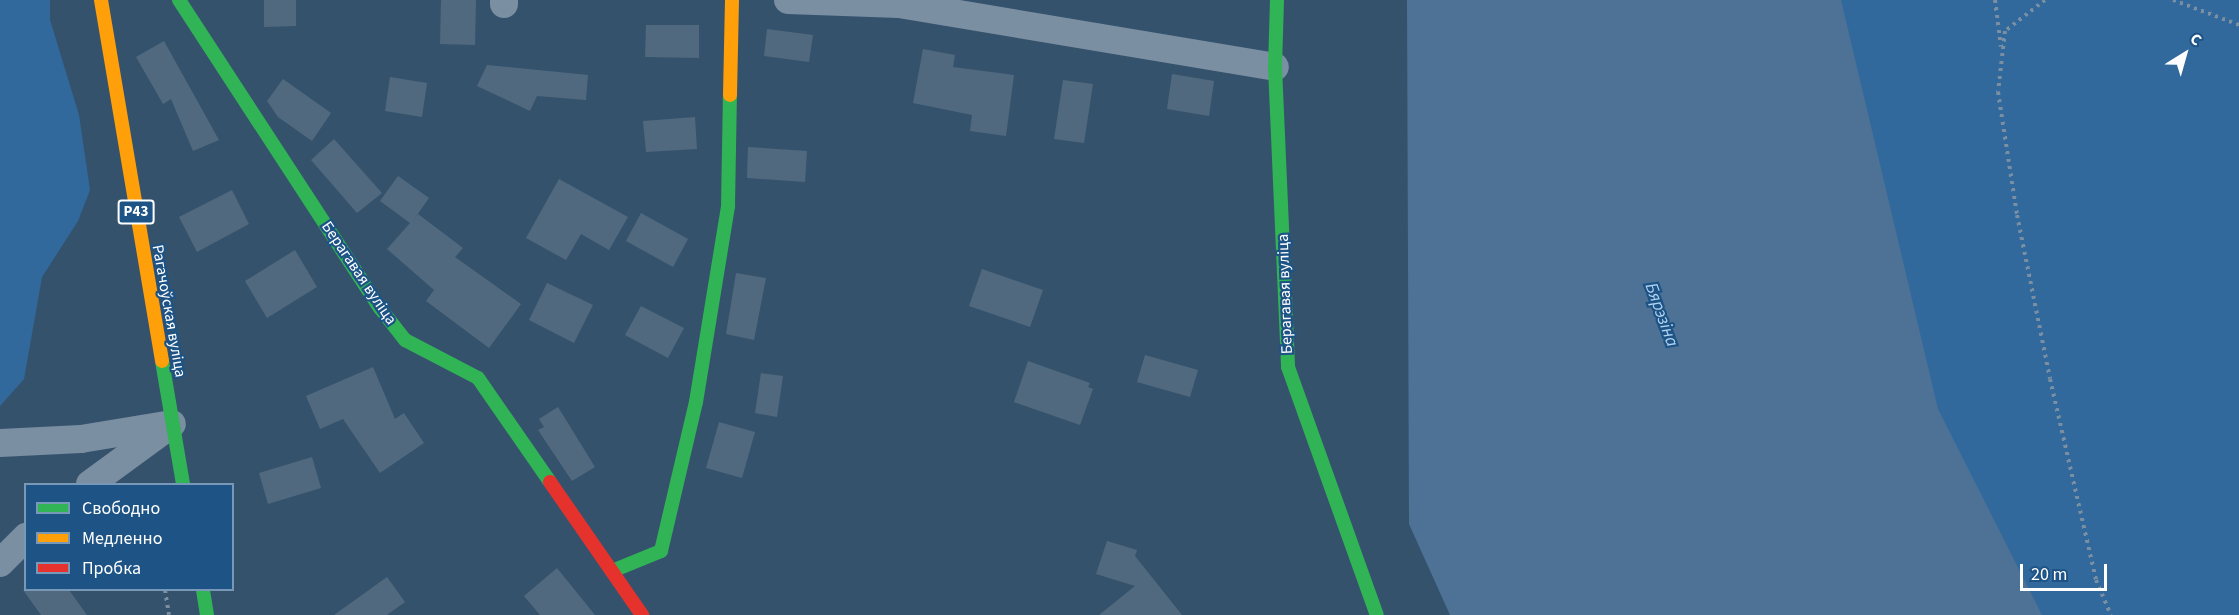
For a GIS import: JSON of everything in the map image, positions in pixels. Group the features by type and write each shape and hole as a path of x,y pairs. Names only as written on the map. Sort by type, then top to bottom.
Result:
{"street":[{"name":"Рагачоўская вуліца","path":"101,0 183,483"},
{"name":"Берагавая вуліца","path":"179,0 386,316 405,340 478,378 642,615"},
{"path":"612,571 662,551 696,402 728,206 732,0"},
{"path":"788,0 899,4 1275,67"},
{"name":"Берагавая вуліца","path":"1277,0 1275,67 1288,367 1377,615"},
{"path":"0,443 81,439 172,424"},
{"path":"91,483 172,424"},
{"path":"0,563 24,539"},
{"path":"203,591 207,615"}],"path":[{"path":"1995,0 2003,54"},
{"path":"2045,0 2005,31 1998,92 2017,215 2050,380 2096,580 2111,615"},
{"path":"2173,0 2239,25"},
{"path":"165,591 169,615"}],"shaded area":[{"path":"0,0 50,0 50,20 79,115 90,190 78,221 42,277 24,379 0,406"},
{"path":"1821,0 2239,0 2239,615 2009,615 1915,406"}],"water":[{"name":"Бярэзіна","path":"1407,0 1841,0 1938,409 2042,615 1450,615 1409,524"}],"building":[{"path":"264,0 296,0 296,26 264,27"},
{"path":"441,0 476,0 475,45 440,44"},
{"path":"646,25 699,25 699,58 645,57"},
{"path":"767,29 813,35 809,62 764,56"},
{"path":"164,41 219,140 193,151 171,99 163,104 136,57"},
{"path":"923,49 955,55 953,67 1014,75 1006,136 970,131 972,115 913,103"},
{"path":"487,65 588,75 586,100 537,96 530,111 477,86"},
{"path":"1172,74 1214,81 1209,116 1167,109"},
{"path":"390,77 427,83 422,117 385,111"},
{"path":"283,79 331,113 312,141 278,117 267,101"},
{"path":"1063,80 1093,84 1084,143 1054,139"},
{"path":"695,117 697,149 646,152 643,121"},
{"path":"334,139 382,193 357,213 311,160"},
{"path":"748,147 807,151 805,182 747,178"},
{"path":"398,176 429,198 412,222 418,214 463,248 455,257 521,304 489,348 426,301 434,290 387,249 410,223 380,201"},
{"path":"559,179 628,217 609,250 581,234 566,260 526,238"},
{"path":"232,190 249,224 197,252 179,217"},
{"path":"641,213 688,239 673,267 626,241"},
{"path":"295,250 317,287 267,318 245,281"},
{"path":"982,269 1043,290 1030,327 969,306"},
{"path":"736,273 766,278 754,340 726,334"},
{"path":"547,283 593,305 574,343 529,320"},
{"path":"641,306 684,328 668,358 625,335"},
{"path":"1145,355 1198,370 1190,397 1137,382"},
{"path":"1028,361 1090,383 1088,387 1093,389 1080,425 1014,402"},
{"path":"373,367 395,419 404,413 424,443 380,473 343,419 320,429 306,396"},
{"path":"761,373 783,376 777,417 755,413"},
{"path":"558,407 595,467 572,481 538,430 544,427 539,419"},
{"path":"719,422 755,432 742,478 706,468"},
{"path":"312,457 321,488 268,504 259,473"},
{"path":"1107,541 1137,550 1135,556 1182,615 1099,615 1135,586 1096,574"},
{"path":"557,568 595,615 540,615 524,596"},
{"path":"387,577 405,602 387,615 334,615"},
{"path":"23,590 70,591 87,615 41,615"}],"traffic: fast":[{"path":"179,0 380,308 405,340 478,378 550,482"},
{"path":"1277,0 1275,67 1288,367 1377,615"},
{"path":"612,571 661,551 696,402 728,206 730,95"},
{"path":"162,361 183,483"},
{"path":"203,591 207,615"}],"traffic: slow":[{"path":"101,0 162,361"},
{"path":"730,95 732,0"}],"traffic: jam":[{"path":"550,482 642,615"}]}
